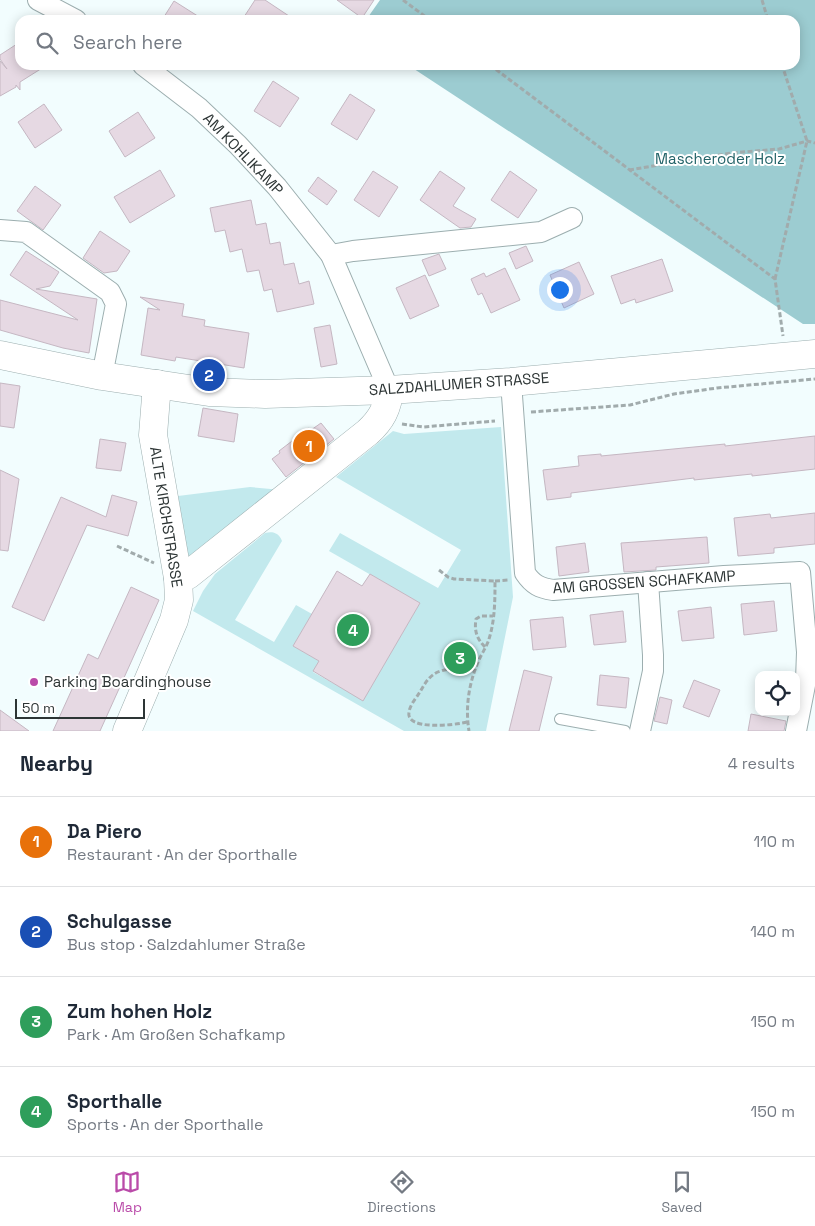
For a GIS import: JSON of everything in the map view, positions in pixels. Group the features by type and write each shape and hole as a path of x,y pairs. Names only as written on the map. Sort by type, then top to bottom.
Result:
{"main road":[{"name":"SALZDAHLUMER STRASSE","path":"0,355 102,376 209,392 308,393 511,382 815,354"},
{"name":"ALTE KIRCHSTRASSE","path":"127,731 174,620 179,600 178,572 160,484 153,435 157,384"},
{"path":"178,572 188,575 368,432 382,417 389,401 390,390"}],"street":[{"path":"38,0 66,15"},
{"name":"AM KOHLIKAMP","path":"150,70 199,108 238,145 277,187 331,255 390,390"},
{"path":"331,255 353,251 541,232 572,218"},
{"path":"0,230 26,232 110,292 116,304 102,376"},
{"name":"AM GROSSEN SCHAFKAMP","path":"511,382 525,573 530,581 539,588 553,590 800,572 807,652 806,680 796,731"},
{"path":"640,731 653,671 648,582"}],"lane":[{"path":"560,719 625,731"}],"path":[{"path":"404,0 424,15"},
{"path":"762,0 766,15"},
{"path":"497,70 775,279"},
{"path":"784,70 807,141 775,279 785,356"},
{"path":"629,170 731,153 779,149 807,141 815,143"},
{"path":"382,417 407,426 423,427 499,420 514,413 630,405 674,394 815,379"},
{"path":"117,546 178,572"},
{"path":"439,570 454,579 495,581 494,616 489,639 475,670 470,689 469,731"},
{"path":"485,647 476,634 476,620 481,616 494,616"},
{"path":"468,722 436,730 424,728 415,725 411,721 409,712 426,682 435,673 451,669 475,670"}],"shaded area":[{"path":"501,427 513,597 486,731 404,731 193,611 203,591 215,574 265,533 275,533 282,541 235,620 274,642 296,605 312,614 293,646 319,661 313,672 363,700 420,603 329,551 340,533 438,588 461,550 336,477 393,431 404,434"},
{"path":"250,487 282,490 189,560 178,496"}],"green space":[{"name":"Mascheroder Holz","path":"380,0 815,0 815,324 803,324 416,70 800,70 800,15 370,15"}],"building":[{"path":"255,0 265,0 288,15 245,15"},
{"path":"337,0 374,0 364,15 358,15"},
{"path":"174,1 196,15 165,15"},
{"path":"15,45 15,70 39,70 20,82 20,90 16,85 16,87 0,96 0,61 7,69 0,59 0,55"},
{"path":"273,81 299,98 280,127 254,111"},
{"path":"350,94 375,110 357,140 331,124"},
{"path":"44,104 62,130 35,148 18,122"},
{"path":"138,112 155,138 125,157 109,131"},
{"path":"160,170 175,196 130,223 114,197"},
{"path":"373,171 398,187 379,217 354,200"},
{"path":"440,171 465,188 453,206 476,219 471,227 460,228 420,200"},
{"path":"510,171 537,190 518,218 491,200"},
{"path":"318,177 337,191 327,205 308,191"},
{"path":"35,186 61,205 43,230 17,211"},
{"path":"251,200 256,225 266,223 270,244 280,242 284,265 294,263 299,284 309,281 314,304 277,312 272,289 264,291 259,270 247,272 242,249 230,252 225,230 215,232 210,208"},
{"path":"100,231 130,251 117,271 104,273 83,258"},
{"path":"526,246 533,261 516,269 509,253"},
{"path":"26,251 59,272 50,286 36,289 97,299 89,353 63,348 0,330 0,300 78,320 10,275"},
{"path":"439,254 446,269 429,276 422,260"},
{"path":"662,259 673,291 636,303 635,299 621,304 611,276"},
{"path":"579,262 594,294 564,308 550,275"},
{"path":"505,268 520,300 491,313 482,293 478,295 471,279 484,273 486,277"},
{"path":"425,275 439,306 410,319 396,288"},
{"path":"140,297 184,304 182,316 205,320 204,326 249,333 244,368 176,357 175,361 141,355 148,308 160,310"},
{"path":"330,325 337,364 321,367 314,328"},
{"path":"0,383 20,386 14,428 0,426"},
{"path":"203,408 238,414 234,442 198,436"},
{"path":"321,423 334,439 286,477 272,459 280,453 279,451 309,428 311,430"},
{"path":"815,436 815,469 752,476 752,474 694,480 694,478 571,493 571,497 547,500 543,470 579,466 578,456 601,454 601,456 725,444 725,446"},
{"path":"100,439 126,443 121,471 96,468"},
{"path":"0,470 19,479 8,551 0,550"},
{"path":"112,495 137,502 128,536 87,525 44,621 12,607 61,497 106,517"},
{"path":"815,513 815,544 774,548 774,553 738,556 734,518 770,514 771,518"},
{"path":"707,537 709,563 656,567 656,570 624,572 621,543"},
{"path":"585,543 589,572 559,576 556,547"},
{"path":"337,571 362,586 370,574 420,603 363,701 313,671 319,661 293,646"},
{"path":"131,587 159,600 100,731 53,731 88,654 98,659"},
{"path":"774,601 777,631 744,635 741,604"},
{"path":"711,607 714,638 682,641 678,611"},
{"path":"623,611 626,642 594,645 590,615"},
{"path":"563,617 566,647 533,650 530,620"},
{"path":"524,670 552,677 539,731 509,731"},
{"path":"600,675 629,678 626,708 597,705"},
{"path":"694,680 720,690 709,717 683,707"},
{"path":"660,697 672,700 667,724 654,721"},
{"path":"0,710 29,731 0,731"},
{"path":"751,714 786,721 784,731 748,731"}],"place":[{"name":"Schulgasse","path":"209,375"},
{"name":"Da Piero","path":"309,446"},
{"name":"Sporthalle","path":"353,630"},
{"name":"Zum hohen Holz","path":"460,658"},
{"name":"Parking Boardinghouse","path":"34,682"}]}
